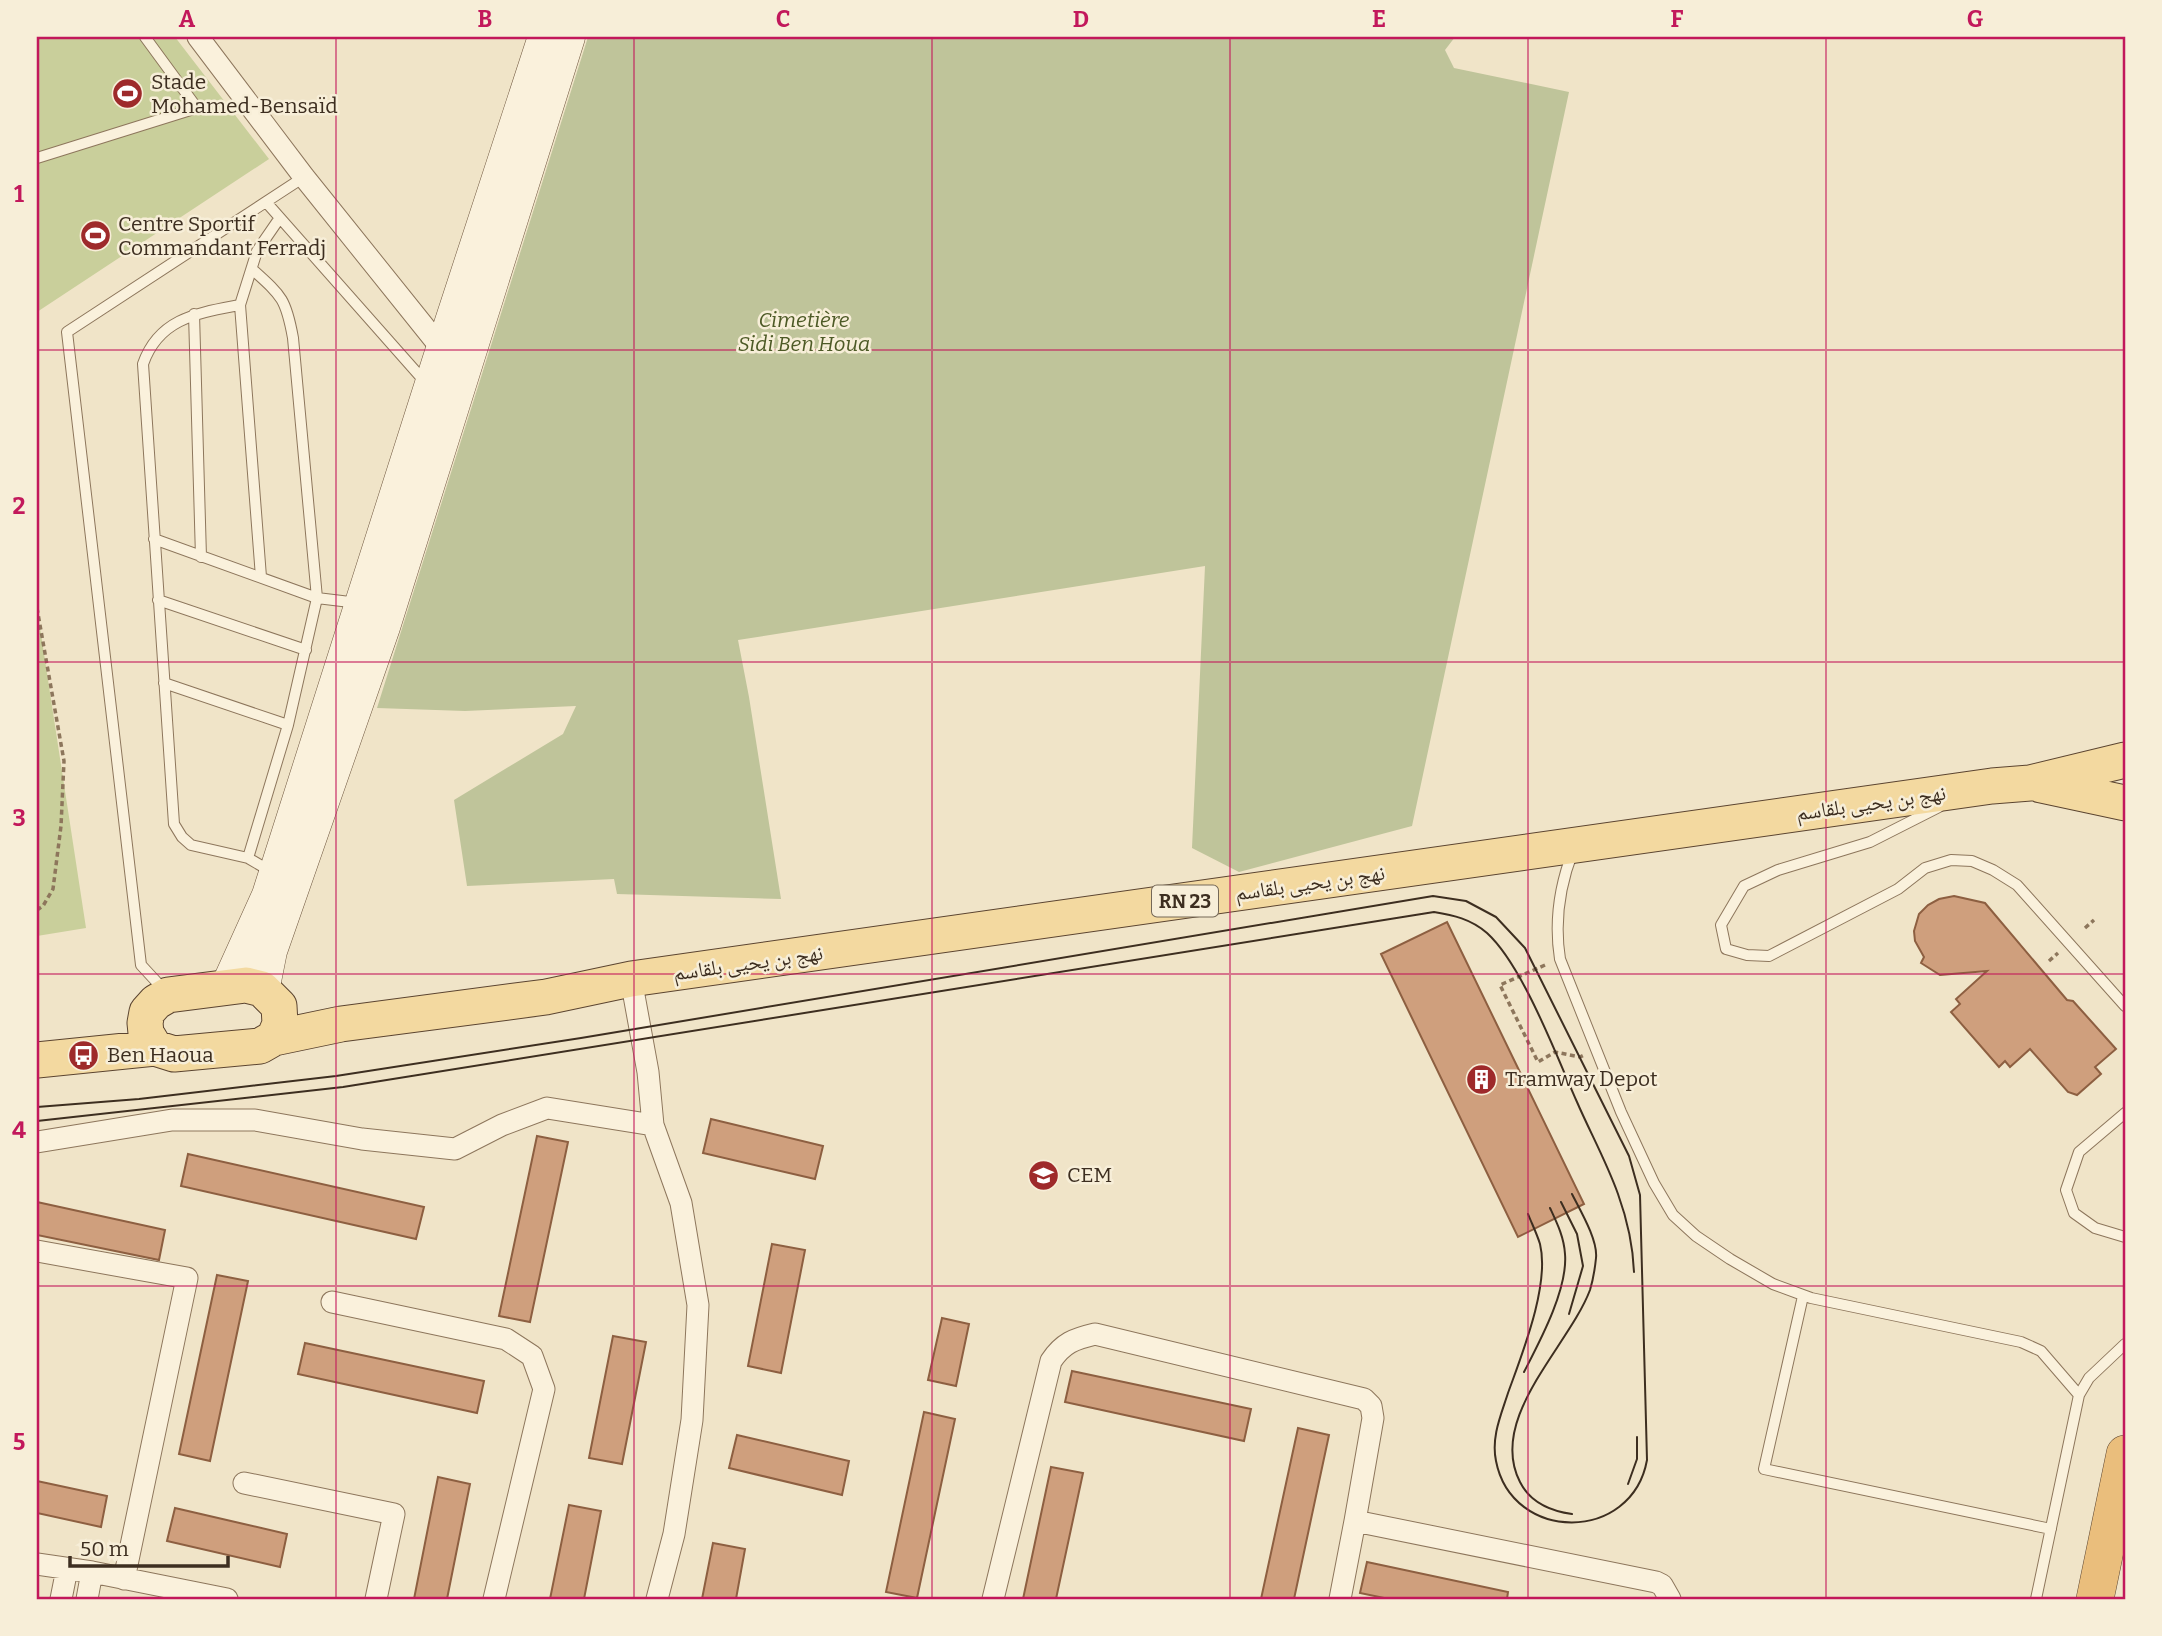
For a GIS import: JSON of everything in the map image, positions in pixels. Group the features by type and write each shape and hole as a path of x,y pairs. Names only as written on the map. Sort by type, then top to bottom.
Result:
{"highway":[{"path":"2095,1599 2125,1454"},
{"path":"2117,1599 2125,1566"}],"main road":[{"path":"37,1060 156,1048 174,1054 261,1046 272,1012 271,951 384,626 442,395 544,37"},
{"path":"454,356 569,37"},
{"path":"226,988 256,925 275,874 365,595 442,395"},
{"name":"نهج بن يحيى بلقاسم","path":"272,1012 341,1024 546,997 631,979 1969,789 2030,783 2125,760"},
{"name":"نهج بن يحيى بلقاسم","path":"2030,783 2125,803"},
{"path":"104,1053 158,1004 246,985 272,1012"},
{"path":"156,1048 146,1033 145,1023 158,1004"}],"street":[{"path":"198,37 304,177 454,356"},
{"path":"631,979 648,1072 653,1125 681,1203 698,1305 692,1420 674,1534 657,1599"},
{"path":"37,1142 172,1120 255,1120 362,1139 455,1149 502,1125 547,1108 653,1125"},
{"path":"37,1251 187,1279 124,1579"},
{"path":"332,1302 506,1339 532,1356 544,1389 494,1599"},
{"path":"993,1599 1051,1361 1060,1348 1095,1334 1364,1399 1371,1406 1373,1418 1340,1599"},
{"path":"244,1483 394,1514 376,1599"},
{"path":"1355,1521 1656,1582 1662,1585 1670,1599"},
{"path":"37,1564 92,1572 222,1599"},
{"path":"61,1599 67,1569"},
{"path":"87,1599 92,1572"}],"lane":[{"path":"37,158 197,108 145,37"},
{"path":"158,1004 141,965 67,332 304,177"},
{"path":"266,202 442,395"},
{"path":"261,577 240,305 257,251 279,219"},
{"path":"248,858 288,725 317,598 294,352 287,308 275,290 252,269"},
{"path":"240,305 194,314 160,333 149,346 143,363 174,824 191,845 248,858 275,874"},
{"path":"194,314 201,556"},
{"path":"154,539 317,598 350,602 365,595"},
{"path":"158,600 306,650"},
{"path":"164,683 288,725"},
{"path":"1969,789 1870,842 1778,870 1744,886 1721,925 1726,949 1747,956 1769,956 1898,890 1925,868 1951,860 1972,862 1993,870 2017,885 2125,1006"},
{"path":"1575,845 1559,894 1557,941 1560,959 1620,1112 1654,1183 1673,1215 1696,1236 1730,1259 1773,1284 1803,1296 2021,1342 2041,1351 2079,1395"},
{"path":"2125,1113 2079,1152 2066,1190 2074,1213 2095,1228 2125,1237"},
{"path":"1803,1296 1764,1469 2051,1529"},
{"path":"2036,1599 2079,1395 2089,1378 2125,1344"}],"path":[{"path":"37,608 64,761 55,879 53,889 43,906 37,910"},
{"path":"2085,928 2094,920"},
{"path":"2049,961 2061,950"},
{"path":"1560,959 1500,985 1538,1062 1555,1052 1580,1057"}],"green space":[{"name":"Stade Mohamed-Bensaïd","path":"37,37 175,37 269,159 37,312"},
{"name":"Cimetière Sidi Ben Houa","path":"588,37 1455,37 1445,50 1454,68 1569,92 1412,826 1239,872 1192,848 1205,566 738,640 781,899 617,894 614,879 467,886 454,800 563,734 576,706 465,711 377,708"},
{"path":"37,608 86,928 37,936"}],"building":[{"path":"1954,896 1985,903 2067,1000 2073,1001 2116,1049 2095,1067 2101,1074 2077,1095 2068,1092 2030,1049 2010,1067 2005,1061 1999,1067 1951,1012 1960,1004 1956,999 1987,971 1940,975 1921,963 1924,957 1915,941 1914,931 1919,914 1928,905"},
{"name":"Tramway Depot","path":"1447,922 1584,1204 1518,1237 1381,954"},
{"path":"711,1119 823,1146 815,1179 703,1153"},
{"path":"537,1136 568,1142 530,1322 499,1316"},
{"path":"188,1154 424,1207 416,1239 181,1186"},
{"path":"37,1202 165,1230 159,1260 37,1235"},
{"path":"772,1244 805,1250 781,1373 748,1366"},
{"path":"217,1275 248,1281 210,1461 179,1454"},
{"path":"942,1318 969,1324 956,1386 928,1380"},
{"path":"613,1336 646,1342 622,1464 589,1458"},
{"path":"305,1343 484,1381 477,1413 298,1374"},
{"path":"1072,1371 1251,1409 1244,1441 1065,1402"},
{"path":"924,1412 955,1419 917,1598 886,1592"},
{"path":"1298,1428 1329,1435 1294,1599 1261,1599"},
{"path":"737,1435 849,1461 842,1495 729,1468"},
{"path":"1051,1467 1083,1473 1056,1599 1023,1599"},
{"path":"438,1477 470,1484 447,1599 414,1599"},
{"path":"37,1481 107,1496 101,1527 37,1513"},
{"path":"569,1505 601,1511 584,1599 550,1599"},
{"path":"175,1508 287,1534 280,1567 167,1541"},
{"path":"713,1543 745,1549 736,1599 702,1599"},
{"path":"1367,1562 1508,1592 1507,1599 1389,1599 1360,1593"}],"tram line":[{"path":"37,1107 139,1099 336,1076 581,1038 1433,896 1466,901 1496,917 1525,948 1629,1156 1640,1195 1647,1460 1637,1487 1619,1507 1597,1518 1572,1522 1547,1519 1524,1507 1506,1488 1496,1461 1498,1426 1527,1340 1541,1279 1540,1244 1528,1214"},
{"path":"37,1121 343,1087 1434,912 1462,918 1487,933 1526,989 1614,1182 1629,1233 1634,1272"},
{"path":"1572,1194 1588,1225 1596,1251 1592,1282 1580,1312 1522,1408 1514,1433 1513,1458 1520,1482 1529,1495 1549,1508 1572,1514"},
{"path":"1561,1202 1577,1234 1583,1266 1569,1314"},
{"path":"1524,1372 1552,1315 1565,1268 1563,1242 1550,1208"},
{"path":"1628,1484 1637,1459 1637,1437"}],"place":[{"name":"Stade Mohamed-Bensaïd","path":"128,94"},
{"name":"Centre Sportif Commandant Ferradj","path":"95,236"},
{"name":"Ben Haoua","path":"84,1055"},
{"name":"Tramway Depot","path":"1482,1079"},
{"name":"CEM","path":"1044,1175"}]}
